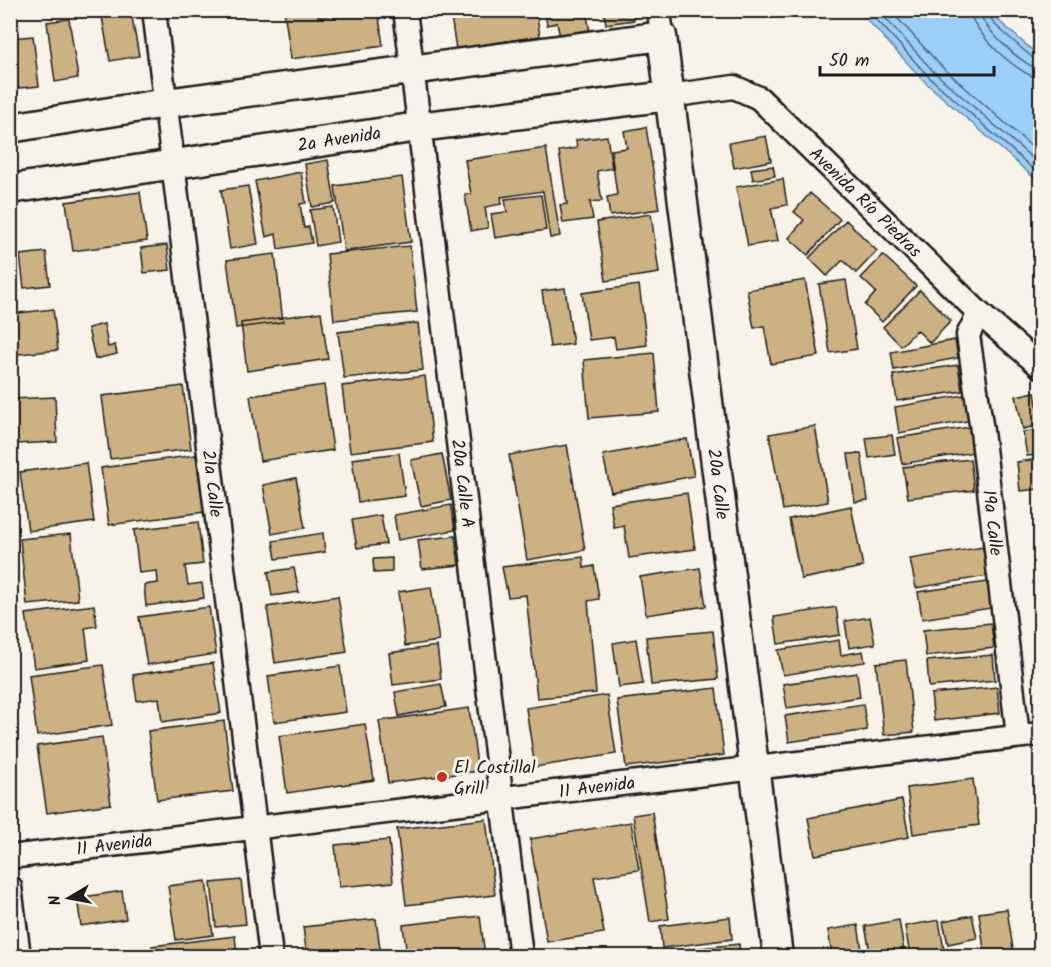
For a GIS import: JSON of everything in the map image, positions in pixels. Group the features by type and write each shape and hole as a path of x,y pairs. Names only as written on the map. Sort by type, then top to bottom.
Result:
{"street":[{"name":"21a Calle","path":"154,10 271,957"},
{"name":"20a Calle A","path":"405,10 521,957"},
{"path":"10,128 166,102 412,71 660,23"},
{"name":"20a Calle","path":"660,23 778,957"},
{"name":"Avenida Río Piedras","path":"669,96 734,87 759,98 979,313 1041,366"},
{"name":"2a Avenida","path":"10,189 418,126 669,96"},
{"name":"19a Calle","path":"979,313 968,335 982,431 1018,736"},
{"name":"11 Avenida","path":"10,857 1041,734"},
{"path":"10,887 19,957"}],"water":[{"path":"859,11 991,11 1040,57 1040,183 925,82"}],"building":[{"path":"236,10 278,10 237,17"},
{"path":"284,10 317,10 318,17 348,13 347,10 378,10 383,46 291,59"},
{"path":"450,10 536,10 540,36 456,49"},
{"path":"545,10 586,10 590,32 560,37 557,23 547,25"},
{"path":"594,10 632,10 634,20 606,24 604,13 595,14"},
{"path":"131,12 139,56 110,61 102,17"},
{"path":"69,19 78,78 55,82 47,22"},
{"path":"33,36 39,86 10,89 10,38"},
{"path":"646,127 659,209 610,216 607,197 617,195 611,150 627,148 624,131"},
{"path":"607,136 612,168 597,171 602,201 590,202 593,219 563,223 560,205 567,204 559,151 577,148 576,140"},
{"path":"766,136 771,161 734,168 729,143"},
{"path":"546,148 560,236 550,238 543,191 501,197 502,204 485,207 488,228 471,231 465,195 471,194 465,160"},
{"path":"328,160 335,203 312,207 305,164"},
{"path":"773,166 775,176 753,180 751,169"},
{"path":"301,172 306,203 300,204 304,228 309,227 312,243 278,249 276,234 266,237 255,181"},
{"path":"402,177 411,242 344,251 335,186"},
{"path":"783,179 787,205 771,208 778,241 748,246 736,187"},
{"path":"248,186 258,244 230,249 221,190"},
{"path":"140,192 147,241 73,251 66,202"},
{"path":"810,193 840,219 808,255 789,238 804,220 794,212"},
{"path":"541,195 546,230 495,238 491,214 507,212 505,199"},
{"path":"333,207 338,242 316,246 310,210"},
{"path":"651,214 659,273 606,281 597,222"},
{"path":"846,220 877,251 856,273 843,260 827,276 809,258"},
{"path":"167,245 170,270 144,273 141,248"},
{"path":"410,246 417,312 334,320 327,254"},
{"path":"10,249 15,276 10,277"},
{"path":"46,252 50,285 24,288 20,255"},
{"path":"275,254 283,322 236,328 227,260"},
{"path":"883,255 916,286 882,322 865,305 876,292 861,278"},
{"path":"805,280 819,356 771,364 764,326 754,328 747,290"},
{"path":"846,280 857,349 830,353 819,284"},
{"path":"639,285 647,345 616,349 614,337 589,340 582,293"},
{"path":"565,288 573,344 550,347 542,291"},
{"path":"920,290 951,321 930,343 917,330 901,346 883,327"},
{"path":"53,309 58,350 10,355 10,314"},
{"path":"321,312 328,359 247,371 241,323"},
{"path":"418,323 423,370 344,378 338,332"},
{"path":"104,324 108,347 115,345 117,354 95,359 88,328"},
{"path":"955,340 958,358 894,370 891,352"},
{"path":"654,353 659,412 589,418 584,360"},
{"path":"958,365 962,391 897,401 893,375"},
{"path":"425,376 433,442 350,452 342,386"},
{"path":"324,385 333,450 260,461 250,396"},
{"path":"183,386 191,449 110,459 102,396"},
{"path":"1035,392 1040,425 1023,429 1016,396"},
{"path":"969,394 973,420 899,433 895,407"},
{"path":"55,397 57,442 14,444 12,399"},
{"path":"815,426 828,502 783,510 769,434"},
{"path":"970,427 974,452 902,464 897,438"},
{"path":"1040,430 1040,455 1027,456 1023,432"},
{"path":"892,435 895,454 869,458 866,438"},
{"path":"687,439 694,476 611,492 603,455"},
{"path":"567,445 585,550 527,560 509,455"},
{"path":"399,453 405,496 358,502 352,459"},
{"path":"861,453 868,500 855,502 848,454"},
{"path":"442,454 451,500 421,506 411,460"},
{"path":"196,455 204,512 109,525 101,468"},
{"path":"970,459 974,490 908,498 903,467"},
{"path":"1040,459 1040,489 1020,491 1017,462"},
{"path":"86,463 94,522 28,531 20,472"},
{"path":"296,478 305,528 272,534 263,485"},
{"path":"687,493 695,549 629,558 624,526 614,528 610,504"},
{"path":"451,505 455,530 398,540 394,515"},
{"path":"851,506 863,567 801,579 789,519"},
{"path":"381,515 386,544 357,548 352,520"},
{"path":"198,522 203,564 185,566 188,585 202,583 204,598 146,606 144,585 158,583 157,571 139,573 134,530"},
{"path":"323,533 325,552 276,559 273,541"},
{"path":"71,534 78,600 27,605 20,539"},
{"path":"455,536 459,565 422,569 418,540"},
{"path":"983,547 988,576 916,588 910,559"},
{"path":"583,557 584,568 594,566 599,599 588,601 596,693 537,698 526,595 508,597 502,567"},
{"path":"392,558 392,572 374,573 373,559"},
{"path":"294,568 299,592 272,596 268,572"},
{"path":"700,568 706,606 646,615 640,577"},
{"path":"987,582 991,608 922,619 918,592"},
{"path":"431,587 439,641 405,646 398,592"},
{"path":"338,596 347,652 275,663 267,607"},
{"path":"94,605 97,626 85,628 89,660 34,668 26,614"},
{"path":"209,607 216,654 147,665 139,617"},
{"path":"836,607 840,635 778,644 774,617"},
{"path":"870,617 875,644 849,648 845,621"},
{"path":"991,623 994,648 926,656 923,630"},
{"path":"713,631 718,679 651,685 646,637"},
{"path":"636,639 643,684 619,687 613,643"},
{"path":"839,640 841,655 863,651 865,662 783,675 778,650"},
{"path":"437,646 441,679 393,685 389,653"},
{"path":"993,655 995,680 929,687 927,661"},
{"path":"906,660 914,732 884,735 876,663"},
{"path":"213,663 221,713 162,722 159,698 137,701 133,675"},
{"path":"103,665 112,725 37,736 29,675"},
{"path":"340,666 346,712 274,722 268,676"},
{"path":"857,673 860,697 787,708 783,684"},
{"path":"441,684 446,707 399,716 395,692"},
{"path":"997,687 1000,713 934,721 931,694"},
{"path":"716,688 724,755 626,767 617,700"},
{"path":"607,695 616,754 535,767 526,708"},
{"path":"863,704 867,730 789,742 785,716"},
{"path":"469,708 478,771 388,783 379,721"},
{"path":"224,721 233,791 157,800 148,731"},
{"path":"365,724 374,780 287,793 279,736"},
{"path":"102,737 111,804 47,813 37,746"},
{"path":"973,779 979,825 913,834 907,788"},
{"path":"902,800 909,837 815,855 808,818"},
{"path":"652,812 669,919 650,922 633,815"},
{"path":"486,819 495,895 406,905 397,829"},
{"path":"631,822 639,870 594,877 604,933 547,942 530,839"},
{"path":"389,840 393,882 339,887 335,845"},
{"path":"241,880 246,924 216,927 211,883"},
{"path":"206,881 213,935 176,940 168,886"},
{"path":"122,891 126,919 81,926 77,898"},
{"path":"1007,909 1014,956 985,956 979,913"},
{"path":"972,915 977,938 948,944 943,921"},
{"path":"480,916 485,956 407,956 403,925"},
{"path":"730,917 732,939 662,948 660,926"},
{"path":"376,919 381,956 307,956 303,927"},
{"path":"899,920 904,951 893,953 893,956 871,956 865,926"},
{"path":"939,920 945,956 910,956 905,926"},
{"path":"858,925 863,956 832,956 828,930"},
{"path":"235,936 237,956 153,956 152,946"},
{"path":"739,944 740,956 683,956 682,950"}],"place":[{"name":"El Costillal Grill","path":"442,777"}]}
